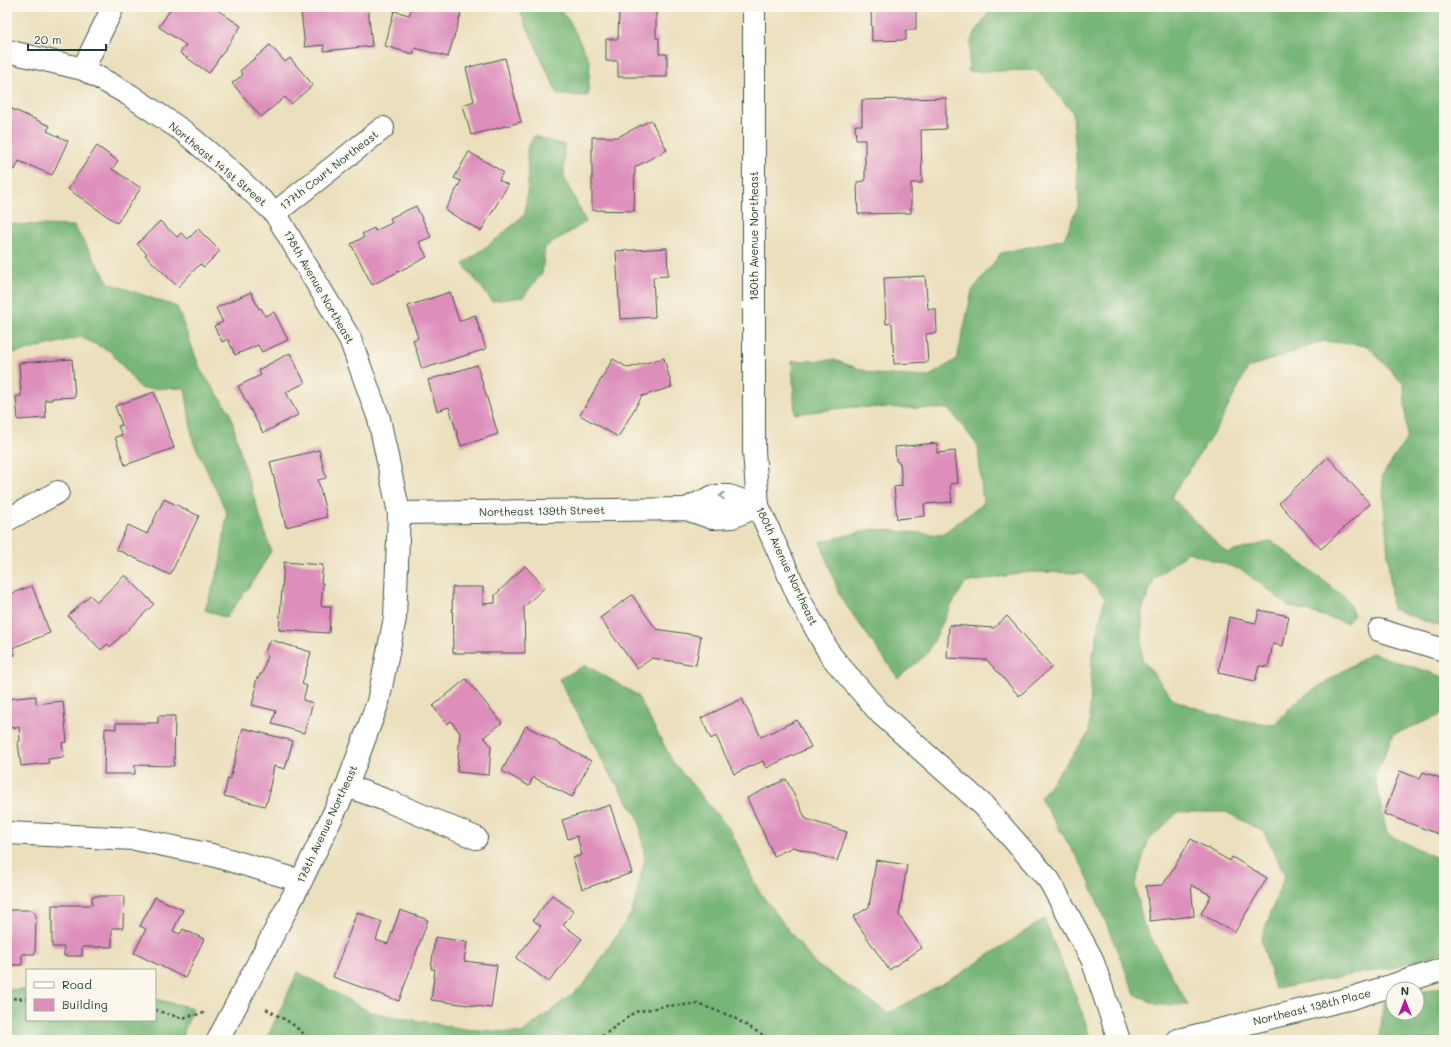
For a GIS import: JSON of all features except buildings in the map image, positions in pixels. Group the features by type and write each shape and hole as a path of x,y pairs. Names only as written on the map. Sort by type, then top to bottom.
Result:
{"street":[{"path":"83,69 113,7"},
{"name":"180th Avenue Northeast","path":"754,7 754,451 758,506 801,602 831,656 880,713 983,805 1049,880 1092,959 1119,1040"},
{"name":"Northeast 141st Street","path":"7,51 83,69 128,94 183,131 228,169 275,213"},
{"name":"177th Court Northeast","path":"275,213 383,128"},
{"name":"178th Avenue Northeast","path":"218,1040 301,881 348,786 378,702 395,618 398,514 379,419 350,339 275,213"},
{"path":"7,520 58,492"},
{"name":"Northeast 139th Street","path":"398,514 686,509 714,496 729,496 758,506"},
{"path":"1379,630 1444,650"},
{"path":"348,786 476,838"},
{"path":"7,833 135,839 212,855 301,881"},
{"name":"Northeast 138th Place","path":"1178,1040 1352,998 1444,969"}],"path":[{"path":"7,998 26,999"},
{"path":"597,1040 635,1012 665,1006 698,1004 731,1016 771,1040"},
{"path":"266,1009 291,1023 311,1040"},
{"path":"156,1010 181,1018 207,1012"}],"green space":[{"path":"518,7 558,7 570,22 590,62 588,96 558,95"},
{"path":"992,7 1444,7 1444,628 1392,609 1382,476 1407,438 1404,385 1368,346 1324,341 1248,368 1219,425 1171,497 1227,553 1272,541 1346,598 1354,615 1347,623 1289,606 1242,570 1188,552 1154,579 1142,611 1142,659 1174,700 1225,718 1274,725 1298,700 1371,653 1444,677 1444,714 1394,734 1375,776 1387,834 1439,859 1444,858 1444,952 1394,967 1275,989 1261,939 1285,875 1264,832 1226,812 1178,812 1148,841 1135,884 1143,923 1188,1005 1158,1005 1135,994 1084,869 1040,798 1089,733 1092,659 1105,598 1083,573 1029,572 965,583 951,606 927,654 898,678 841,598 820,542 874,529 941,535 983,504 978,446 949,409 852,407 795,414 792,361 834,360 875,374 928,377 957,359 972,291 1001,253 1064,239 1079,204 1073,113 1038,70 968,72 971,40"},
{"path":"534,136 564,145 564,177 586,222 545,247 542,273 523,297 492,301 463,264 498,238 525,214 528,181 527,149"},
{"path":"7,224 74,226 109,283 177,307 201,371 230,412 242,460 271,551 253,581 226,618 205,610 220,565 227,513 193,441 185,388 141,389 110,351 80,337 12,354 7,348"},
{"path":"586,665 637,695 673,762 731,831 758,890 814,963 888,1013 957,976 1044,919 1083,1015 1091,1040 266,1040 298,972 370,1012 464,1029 522,1033 583,986 632,912 645,859 639,819 608,771 559,679"},
{"path":"1444,986 1444,1040 1380,1040 1383,1002 1385,1001 1385,1021 1425,1021 1425,991"},
{"path":"7,989 26,990 26,1021 156,1021 156,999 193,1008 181,1040 7,1040"}]}
